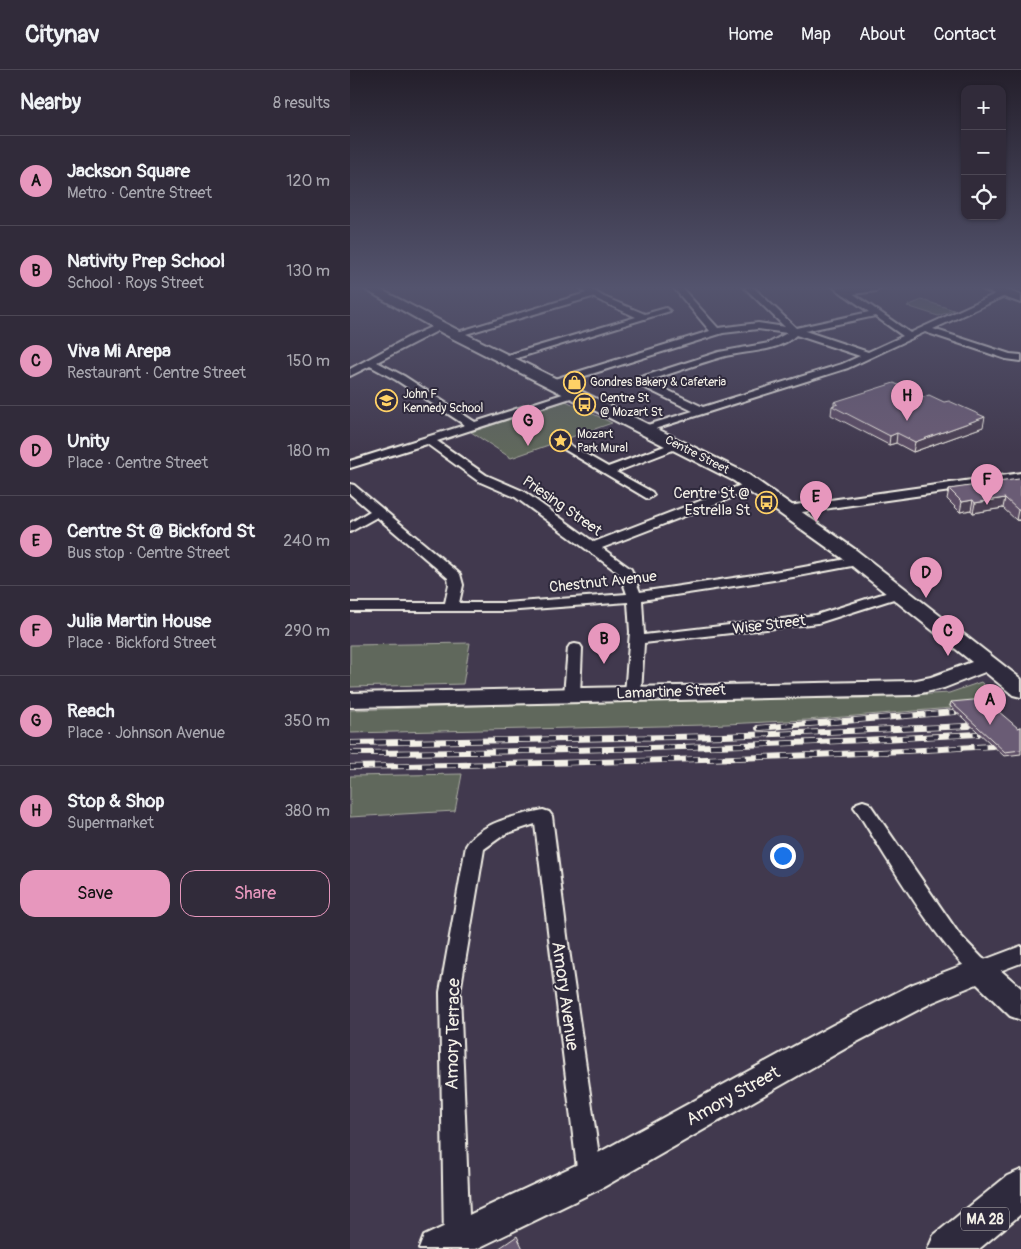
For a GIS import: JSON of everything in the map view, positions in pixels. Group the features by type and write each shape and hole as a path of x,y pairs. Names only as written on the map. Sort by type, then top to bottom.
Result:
{"main road":[{"name":"Centre Street","path":"472,342 725,469 753,485 857,561 1021,690"},
{"name":"Lamartine Street","path":"350,700 919,688 988,663"},
{"path":"981,970 1021,1006"},
{"name":"Amory Street","path":"447,1245 590,1176 853,1029 923,993 981,970"},
{"name":"MA 28","path":"948,1249 1021,1189"}],"street":[{"path":"350,373 406,342"},
{"path":"504,358 559,342"},
{"path":"552,383 680,342"},
{"path":"702,411 639,381 722,354 778,342"},
{"path":"830,342 868,355"},
{"path":"645,429 845,366 896,342"},
{"path":"964,342 1009,357 1021,358"},
{"path":"370,362 400,378 474,426"},
{"path":"350,465 573,394"},
{"name":"Priesing Street","path":"428,440 482,478 519,494 593,547 626,572 632,582 636,597"},
{"path":"561,443 648,495"},
{"path":"607,471 677,445"},
{"path":"788,510 1021,477"},
{"path":"593,547 753,485"},
{"path":"350,488 455,577 456,585 451,606"},
{"path":"350,528 378,512"},
{"name":"Chestnut Avenue","path":"350,607 505,607 614,600 799,572 857,561"},
{"name":"Wise Street","path":"636,640 813,620 898,593"},
{"path":"633,694 636,597"},
{"path":"572,695 575,648"},
{"path":"862,807 952,940 981,970 1021,954"},
{"name":"Amory Avenue","path":"544,816 544,842 556,936 590,1176"},
{"name":"Amory Terrace","path":"447,1245 450,992 475,846 486,836 500,828 544,816"}],"shaded area":[{"path":"566,401 612,423 511,458 471,432"},
{"path":"470,643 463,684 350,687 350,645"},
{"path":"981,682 1003,702 949,705 951,708 807,720 706,725 350,733 350,710 689,699 862,698 949,693"},
{"path":"462,774 455,811 350,817 350,776"}],"building":[{"path":"894,383 924,397 929,395 944,402 949,401 985,417 915,442 897,433 890,436 832,406 838,404 834,402"},
{"path":"1019,479 1021,481 1021,510 1018,510 1005,498 975,503 973,500 962,502 949,489"},
{"path":"984,699 1018,728 1021,727 1021,750 1005,752 951,702"},
{"path":"517,1236 523,1249 498,1249"}],"railway":[{"path":"758,728 955,712"},
{"path":"350,743 724,736 969,726"},
{"path":"350,753 664,748 978,734"},
{"path":"350,767 752,757 993,746"}],"place":[{"name":"Gondres Bakery & Cafeteria","path":"574,382"},
{"name":"John F Kennedy School","path":"387,401"},
{"name":"Centre St @ Mozart St","path":"584,405"},
{"name":"Stop & Shop","path":"907,421"},
{"name":"Mozart Park Mural","path":"561,441"},
{"name":"Reach","path":"528,446"},
{"name":"Centre St @ Estrella St","path":"766,502"},
{"name":"Julia Martin House","path":"987,505"},
{"name":"Centre St @ Bickford St","path":"816,522"},
{"name":"Unity","path":"926,598"},
{"name":"Viva Mi Arepa","path":"948,656"},
{"name":"Nativity Prep School","path":"604,664"},
{"name":"Jackson Square","path":"990,725"}]}
